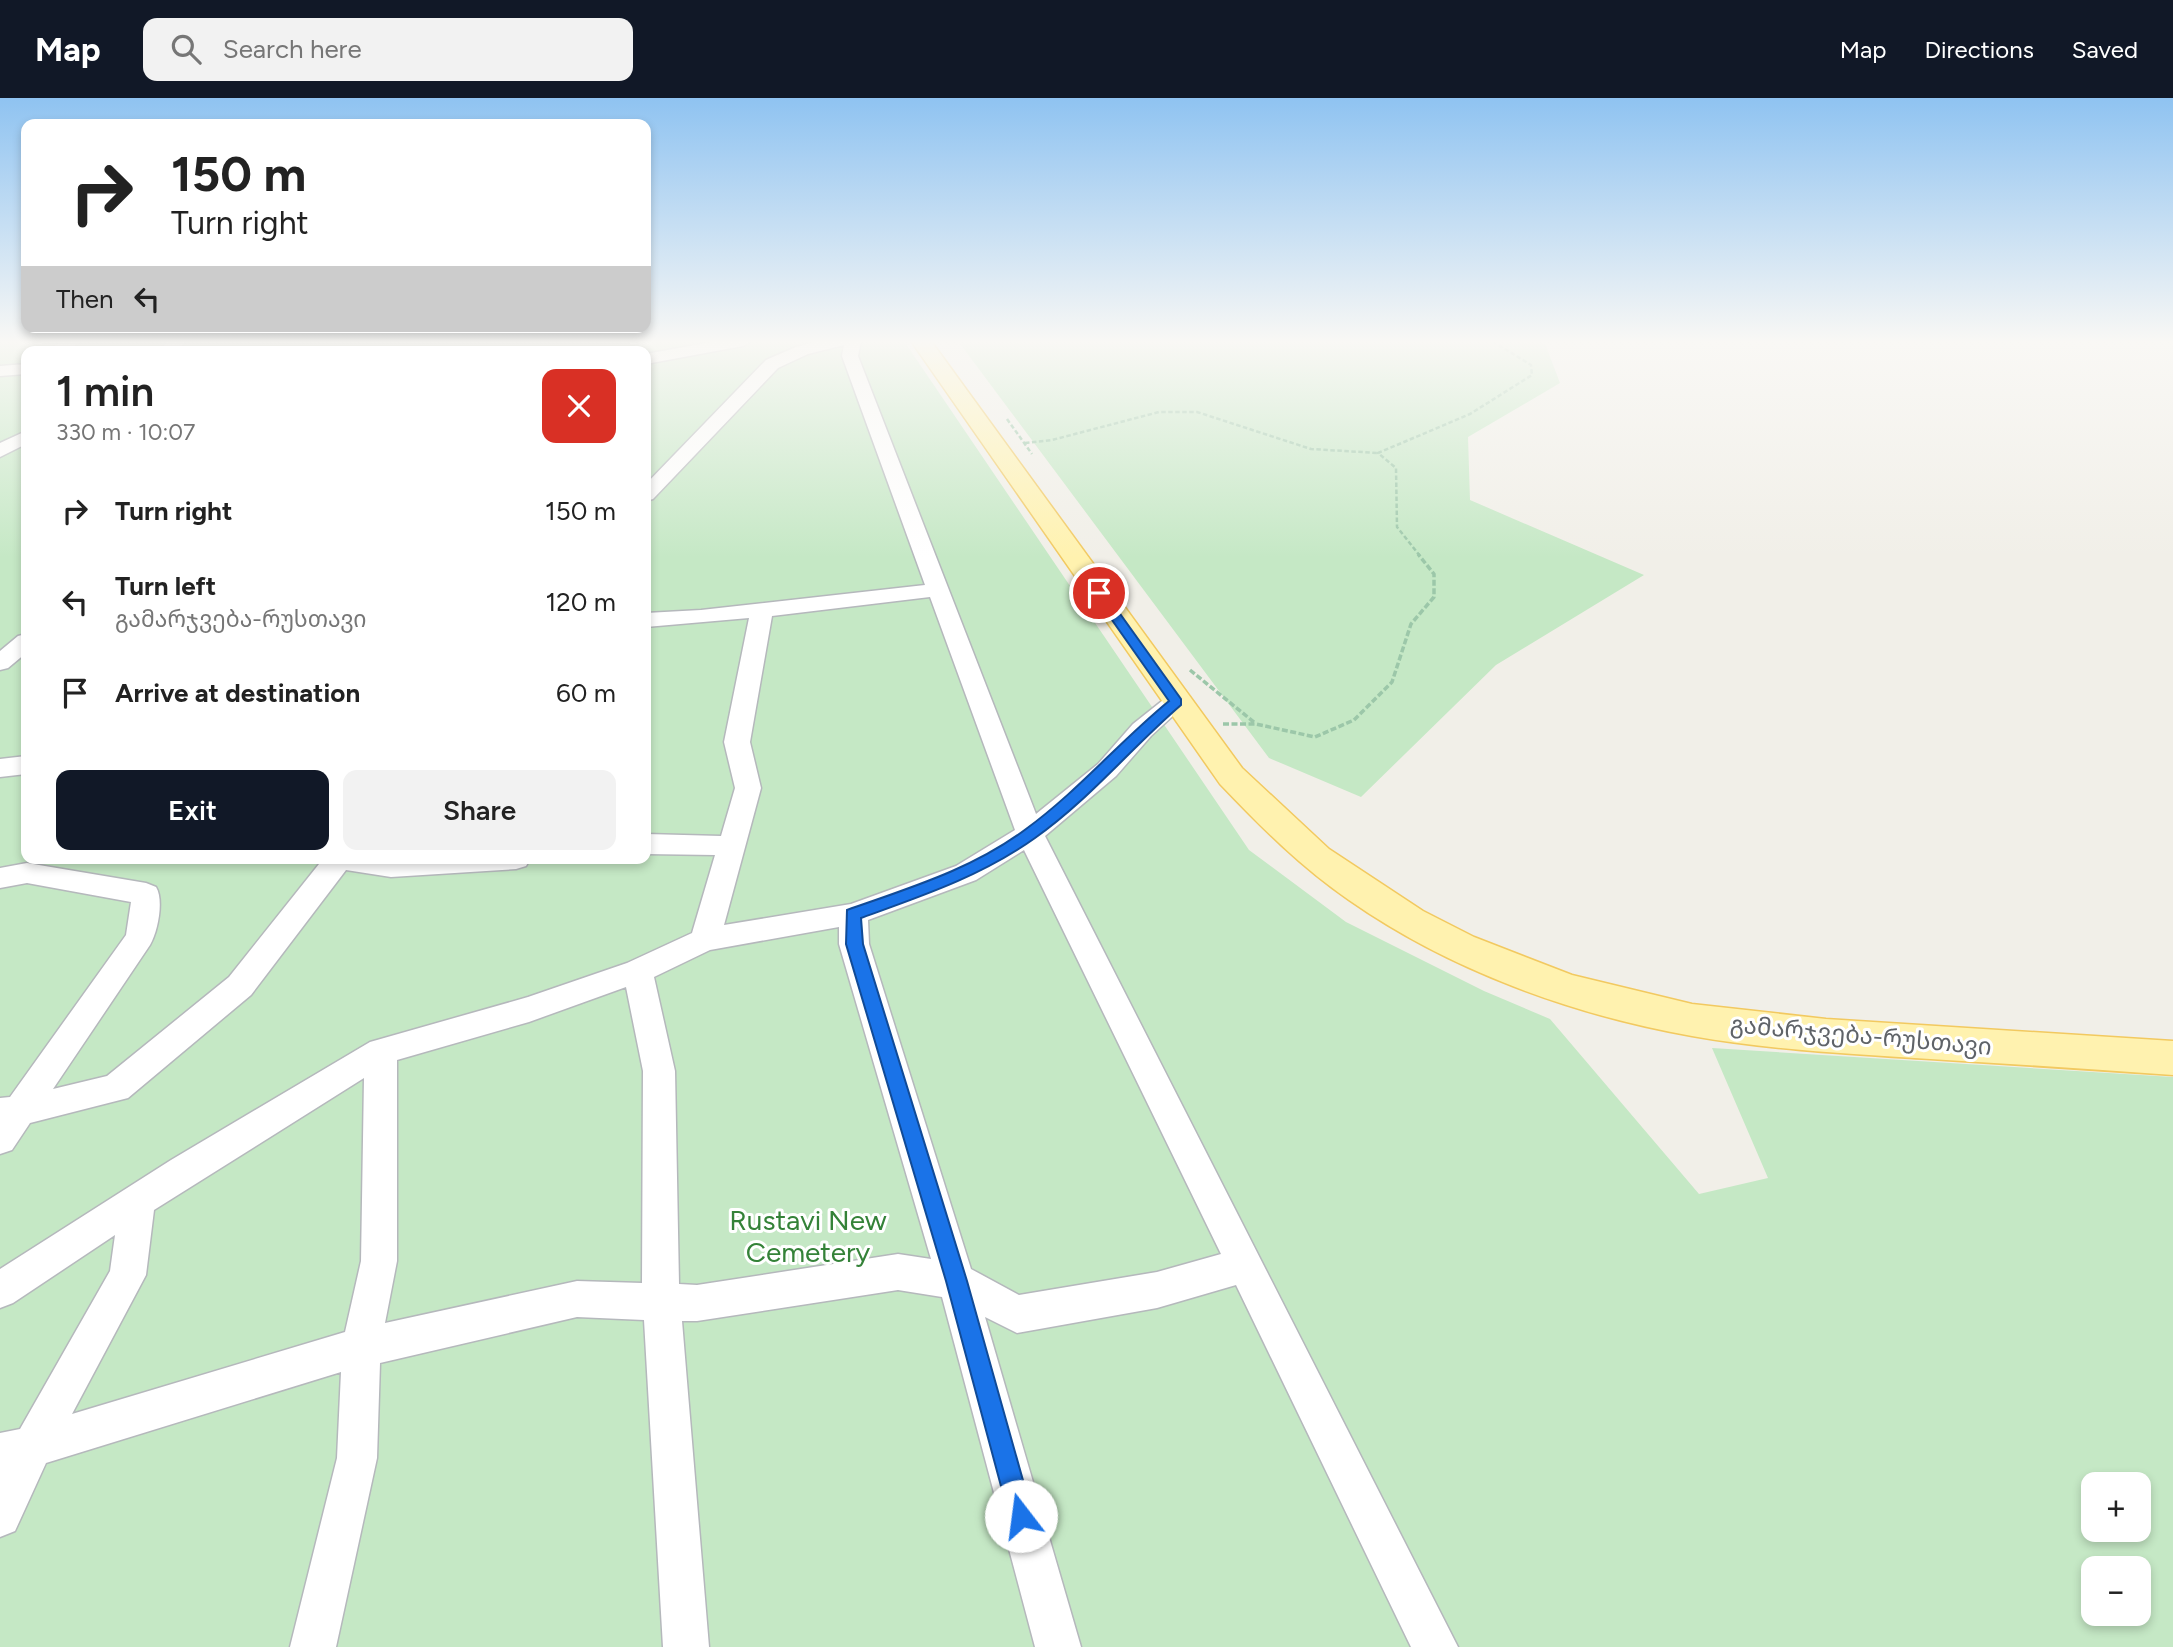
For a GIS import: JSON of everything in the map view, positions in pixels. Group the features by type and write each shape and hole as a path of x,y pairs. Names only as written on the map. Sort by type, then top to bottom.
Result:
{"main road":[{"name":"გამარჯვება-რუსთავი","path":"983,413 1011,445 1183,713 1271,822 1314,858 1441,940 1512,969 1628,1006 1771,1032 2173,1058"}],"street":[{"path":"655,475 720,413"},
{"path":"872,413 1030,834 1435,1647"},
{"path":"0,452 21,439"},
{"path":"651,620 762,611 938,590"},
{"path":"705,940 748,788 737,742 762,611"},
{"path":"0,1290 381,1051 529,1009 638,971 705,940 853,914 966,873 1030,834 1107,770 1142,730 1183,713"},
{"path":"0,768 21,766"},
{"path":"651,844 732,846"},
{"path":"10,1112 116,1088 240,986 335,864"},
{"path":"372,864 391,867 438,864"},
{"path":"0,878 27,873 146,894 140,937 10,1112 0,1139"},
{"path":"853,914 854,944 956,1281 1058,1647"},
{"path":"638,971 659,1071 660,1272 687,1647"},
{"path":"313,1647 357,1458 361,1348 379,1261 381,1051"},
{"path":"0,1516 16,1450 128,1275 137,1202"},
{"path":"16,1450 361,1348 578,1298 697,1303 898,1272 956,1281 1017,1314 1157,1290 1245,1265"}],"path":[{"path":"1011,445 1052,440 1154,413"},
{"path":"1200,413 1311,449 1378,453 1471,413"},
{"path":"1003,414 1011,445 1038,464"},
{"path":"1183,713 1256,724 1315,737 1354,720 1392,682 1411,624 1434,597 1434,574 1397,527 1396,468 1378,453"},
{"path":"1186,665 1202,686 1246,711 1256,724"}],"green space":[{"name":"Rustavi New Cemetery","path":"0,413 21,413 21,864 651,864 651,413 953,413 1249,850 1346,922 1484,991 1550,1019 1699,1194 1768,1178 1712,1048 2173,1077 2173,1647 0,1647"},
{"path":"1012,413 1508,413 1468,437 1470,500 1644,575 1496,665 1361,797 1269,758"}],"route":[{"path":"1021,1516 956,1281 854,944 853,914 966,873 1030,834 1107,770 1142,730 1176,702 1099,593"}]}
